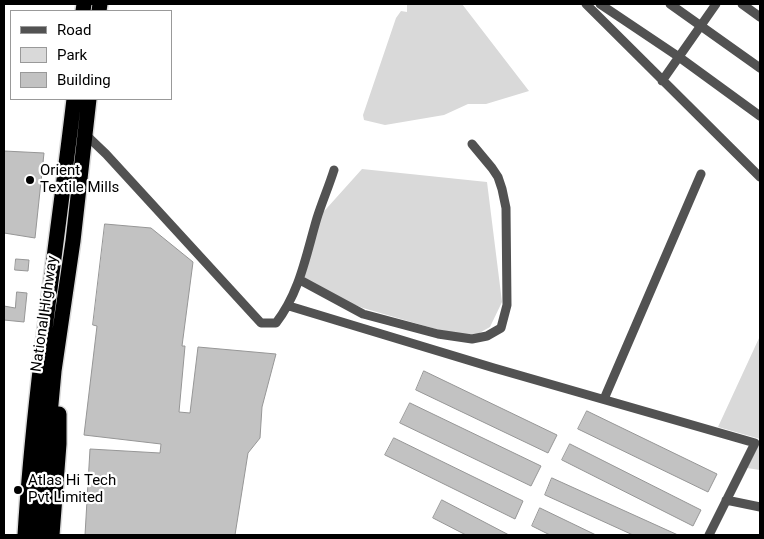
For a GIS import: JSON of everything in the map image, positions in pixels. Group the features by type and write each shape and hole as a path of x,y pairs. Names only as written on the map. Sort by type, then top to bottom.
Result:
{"highway":[{"name":"National Highway","path":"25,535 33,431 74,100"},
{"name":"National Highway","path":"39,535 54,370 73,241 89,100"},
{"path":"52,535 59,444 59,408 54,370"}],"street":[{"path":"586,4 760,177"},
{"path":"600,4 615,12 760,116"},
{"path":"670,4 760,68"},
{"path":"662,81 716,4"},
{"path":"742,4 760,17"},
{"path":"85,134 106,154 262,323 276,323 289,306 300,280 318,215 334,170"},
{"path":"300,280 363,314 438,334 472,339 487,336 501,328 507,305 504,199 498,177 472,144"},
{"path":"604,400 702,174"},
{"path":"289,306 494,368 755,443 709,535"},
{"path":"726,500 760,507"}],"green space":[{"path":"407,4 462,4 529,91 486,104 468,104 444,115 385,125 364,120 363,115 396,18 401,11 407,12"},
{"path":"362,169 487,182 502,302 490,327 474,336 439,330 363,308 300,284 318,218"},
{"path":"760,336 760,439 718,427"},
{"path":"760,442 760,470 747,468"}],"building":[{"path":"4,151 44,153 35,238 4,233"},
{"path":"105,224 151,228 193,262 182,346 185,346 179,412 190,413 198,347 276,354 262,407 260,438 248,453 235,535 85,535 90,449 160,453 161,444 84,435 97,326 93,325"},
{"path":"16,259 29,260 28,271 15,270"},
{"path":"17,292 27,293 24,322 4,320 4,306 15,308"},
{"path":"424,371 557,435 548,453 416,390"},
{"path":"410,403 541,466 531,486 400,423"},
{"path":"587,411 717,474 708,492 578,429"},
{"path":"394,438 523,501 515,519 385,455"},
{"path":"570,444 701,510 693,526 562,460"},
{"path":"552,478 678,535 633,535 545,495"},
{"path":"442,500 509,535 466,535 433,518"},
{"path":"540,508 596,535 550,535 532,526"}],"place":[{"name":"Orient Textile Mills","path":"30,180"},
{"name":"Atlas Hi Tech Pvt Limited","path":"18,490"}]}
